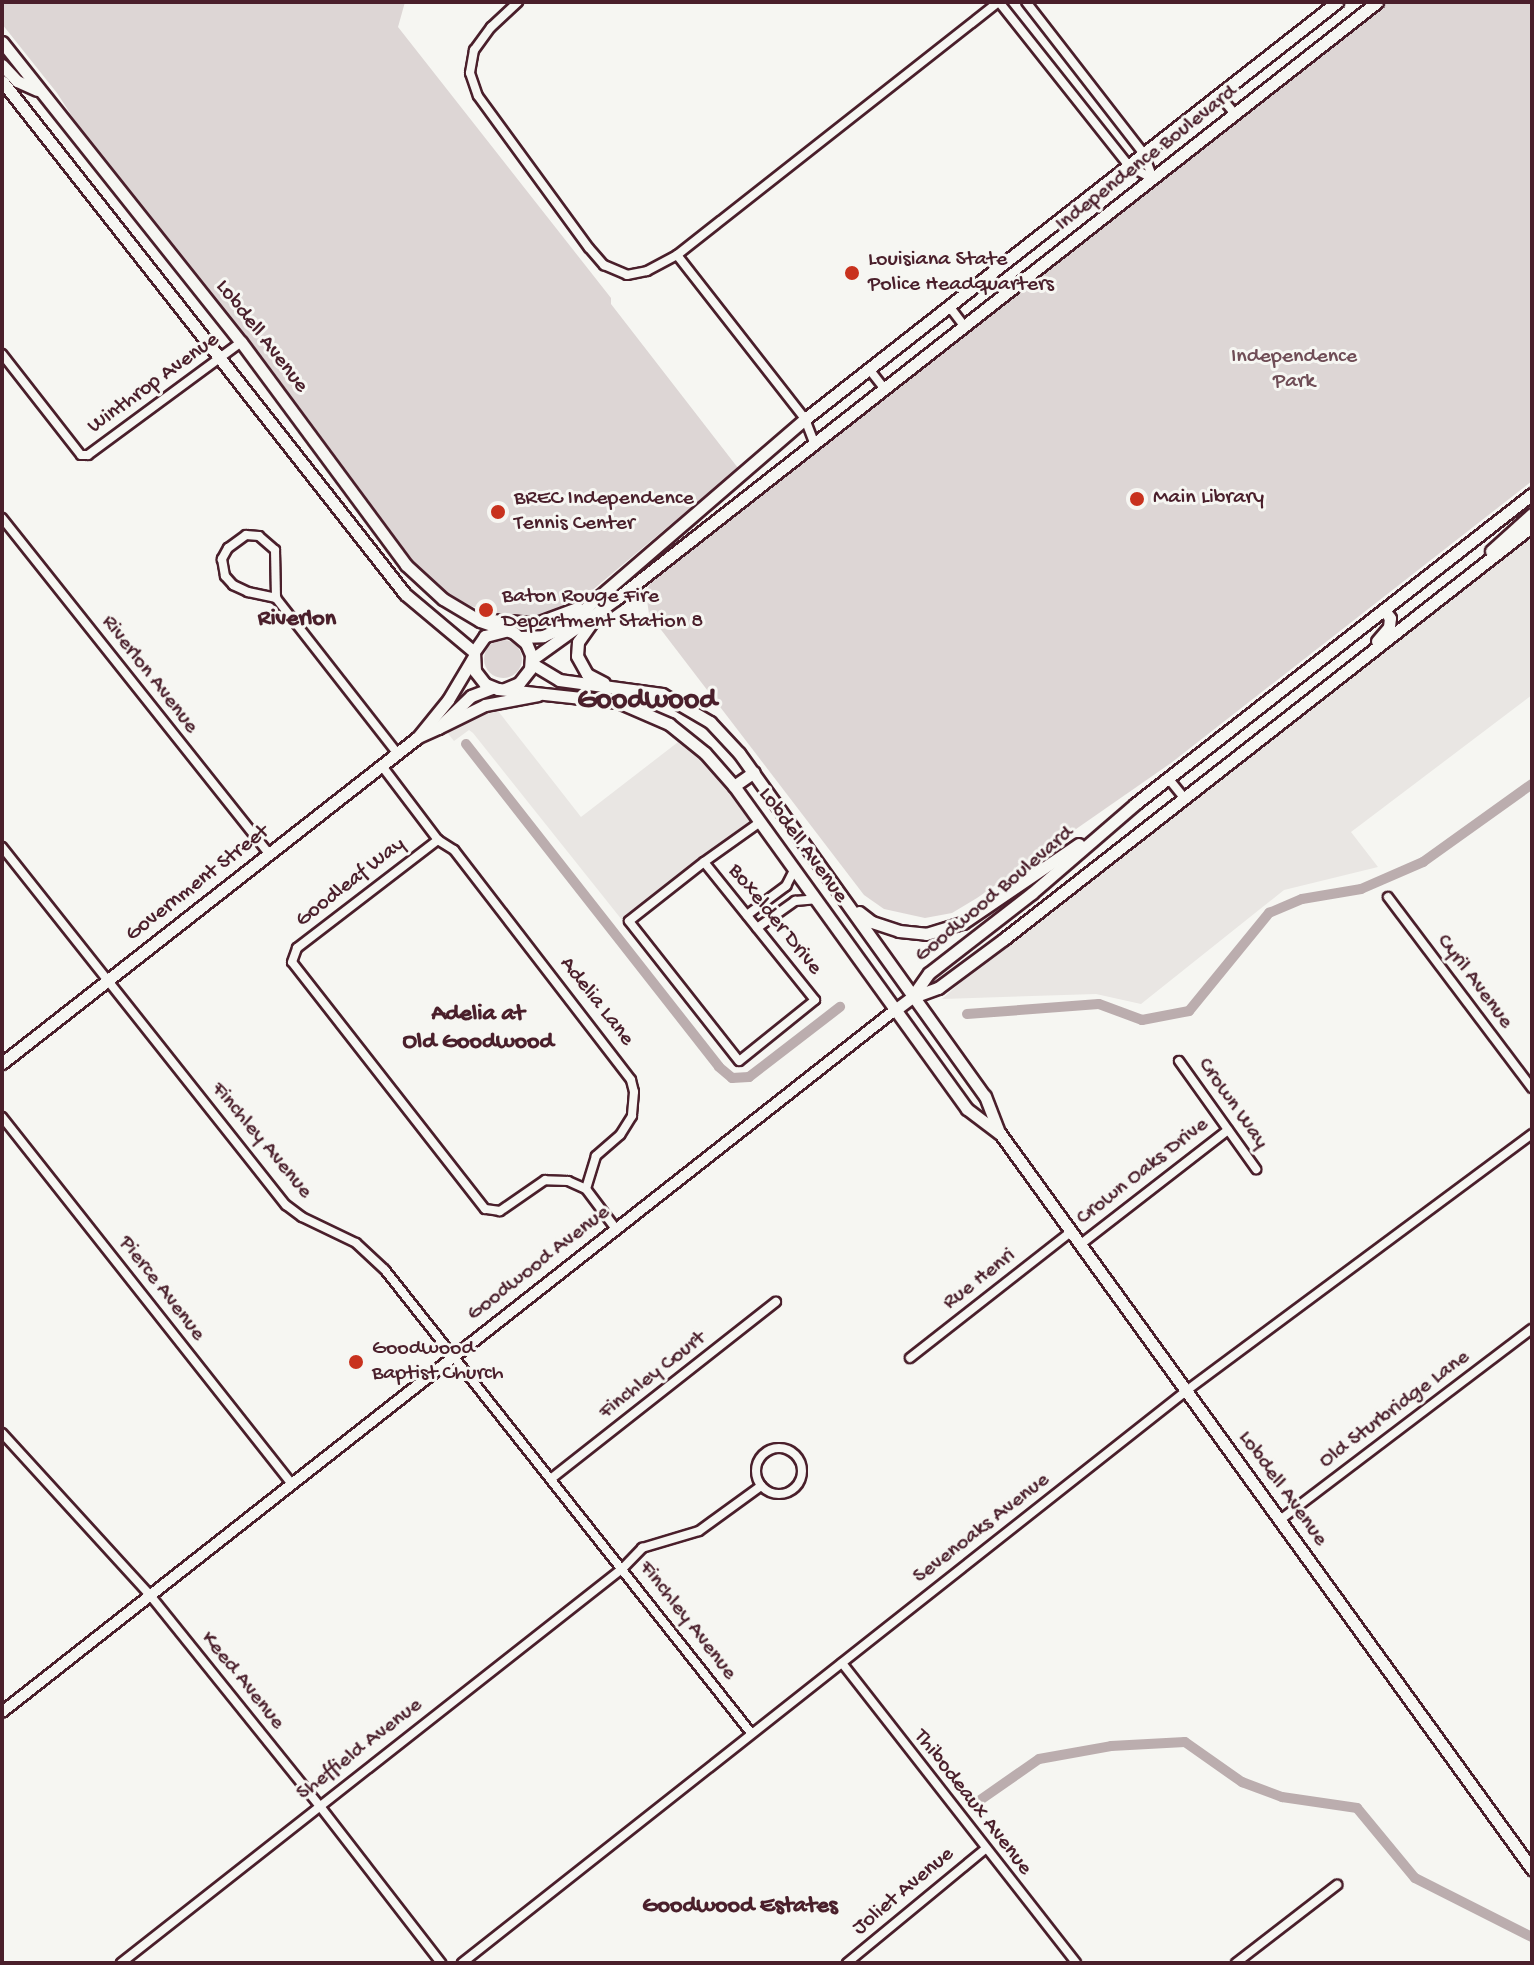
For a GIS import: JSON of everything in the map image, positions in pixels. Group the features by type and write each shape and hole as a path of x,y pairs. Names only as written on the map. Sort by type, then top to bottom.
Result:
{"main road":[{"name":"Independence Boulevard","path":"599,595 805,419 1337,2"},
{"name":"Independence Boulevard","path":"599,612 1377,2"},
{"name":"Lobdell Avenue","path":"2,42 241,342 406,565 443,599 480,621 507,631"},
{"path":"2,65 17,81 41,92"},
{"name":"Lobdell Avenue","path":"2,81 222,357 405,594 473,655"},
{"name":"Goodwood Boulevard","path":"912,997 929,973 1032,893 1135,804 1532,494"},
{"path":"1481,565 1499,542 1532,514"},
{"name":"Goodwood Boulevard","path":"912,997 938,988 1004,939 1532,526"},
{"path":"480,621 548,621 599,595"},
{"path":"599,595 558,630 543,636 520,637 507,631 485,636 473,655 475,671 492,688 505,689 519,683 531,662 599,612"},
{"path":"1358,662 1389,627 1390,618 1384,610"},
{"path":"599,612 582,634 577,656 587,674 607,685"},
{"path":"520,637 529,649 531,662"},
{"path":"457,639 462,678"},
{"name":"Government Street","path":"418,737 462,678 473,655"},
{"name":"Lobdell Avenue","path":"531,662 559,680 662,694 710,722 754,772 985,1096 999,1132 1532,1869"},
{"name":"Government Street","path":"2,1063 397,753 418,737 438,728 463,701 492,688"},
{"name":"Lobdell Avenue","path":"505,689 602,698 652,714 705,753 734,786 967,1109 999,1132"},
{"path":"438,728 485,705 546,692"},
{"path":"652,714 662,694"},
{"path":"734,786 754,772"},
{"path":"850,905 872,922 899,931 926,934 963,923 1135,804"},
{"path":"1004,939 1005,922 1032,893"},
{"name":"Goodwood Avenue","path":"895,1010 912,997"}],"street":[{"path":"517,2 491,27 474,50 470,73 478,96 604,265 627,275 647,271 677,255 999,2 1129,166 1153,179"},
{"path":"1026,2 1144,154 1153,179"},
{"path":"1219,95 1236,115"},
{"path":"677,255 805,419 814,443"},
{"path":"949,306 964,326"},
{"name":"Winthrop Avenue","path":"2,354 81,455 88,455 241,342"},
{"path":"869,369 884,388"},
{"name":"Riverlon Avenue","path":"2,518 269,854"},
{"path":"276,598 248,592 233,585 225,576 222,559 228,548 246,535 259,536 275,550 276,598 397,753"},
{"name":"Adelia Lane","path":"382,766 438,840 454,850 631,1080 634,1092 632,1116 620,1135 596,1156 586,1189"},
{"path":"1168,778 1184,798"},
{"path":"704,862 760,822"},
{"name":"Goodleaf Way","path":"438,840 297,948 291,959 477,1201 489,1211 500,1211 545,1180 568,1181 586,1189"},
{"name":"Finchley Avenue","path":"2,847 286,1205 356,1243 375,1258 751,1733"},
{"name":"Boxelder Drive","path":"704,862 747,915 815,1000 739,1061 629,921 704,862"},
{"path":"747,915 786,886 794,870"},
{"name":"Cyril Avenue","path":"1388,897 1532,1088"},
{"path":"757,928 795,901 816,899"},
{"name":"Goodwood Avenue","path":"2,1712 895,1010"},
{"name":"Crown Way","path":"1179,1061 1256,1169"},
{"name":"Pierce Avenue","path":"2,1117 292,1484"},
{"name":"Crown Oaks Drive","path":"1081,1244 1228,1130"},
{"name":"Sevenoaks Avenue","path":"462,1963 1186,1391 1532,1134"},
{"path":"586,1189 616,1229"},
{"name":"Rue Henri","path":"910,1358 1072,1231"},
{"name":"Finchley Court","path":"552,1478 776,1302"},
{"name":"Old Sturbridge Lane","path":"1280,1520 1532,1329"},
{"name":"Keed Avenue","path":"2,1433 150,1595 441,1963"},
{"path":"779,1448 798,1456 803,1476 790,1492 770,1493 761,1486 756,1467 769,1450 779,1448"},
{"name":"Sheffield Avenue","path":"121,1963 623,1568 642,1548 699,1531 761,1486"},
{"name":"Thibodeaux Avenue","path":"842,1663 984,1850 1076,1963"},
{"name":"Joliet Avenue","path":"847,1963 984,1850"},
{"path":"1236,1963 1337,1885"}],"shaded area":[{"path":"1532,532 1532,695 1351,832 1378,867 1284,890 1141,1004 1096,994 942,999 986,960"},
{"path":"495,707 581,817 682,739 721,778 751,820 622,920 473,733 469,730 454,741 446,731 468,716"}],"green space":[{"path":"2,2 405,2 398,27 611,298 611,304 738,468 571,608 539,618 516,618 471,606 433,585 416,571 370,513 304,418 88,141 57,93 2,24"},
{"name":"Independence Park","path":"1381,2 1532,2 1532,481 1171,763 977,898 952,913 925,918 884,909 864,895 649,614 646,593 653,576"},
{"path":"503,640 516,646 522,659 516,672 503,678 490,672 484,659 490,646"}],"waterway":[{"path":"466,744 719,1067 732,1078 749,1077 840,1007"},
{"path":"967,1014 1099,1004 1142,1020 1189,1011 1269,913 1302,899 1361,889 1423,862 1532,784"},
{"path":"973,1805 1039,1759 1111,1746 1185,1742 1242,1782 1282,1797 1357,1808 1415,1878 1532,1937"}],"place":[{"name":"Louisiana State Police Headquarters","path":"852,273"},
{"name":"Main Library","path":"1137,499"},
{"name":"BREC Independence Tennis Center","path":"498,512"},
{"name":"Baton Rouge Fire Department Station 8","path":"486,610"},
{"name":"Goodwood Baptist Church","path":"356,1362"}],"district":[{"name":"Riverlon","path":"297,620"},
{"name":"Goodwood","path":"647,702"},
{"name":"Adelia at Old Goodwood","path":"478,1029"},
{"name":"Goodwood Estates","path":"740,1907"}]}
